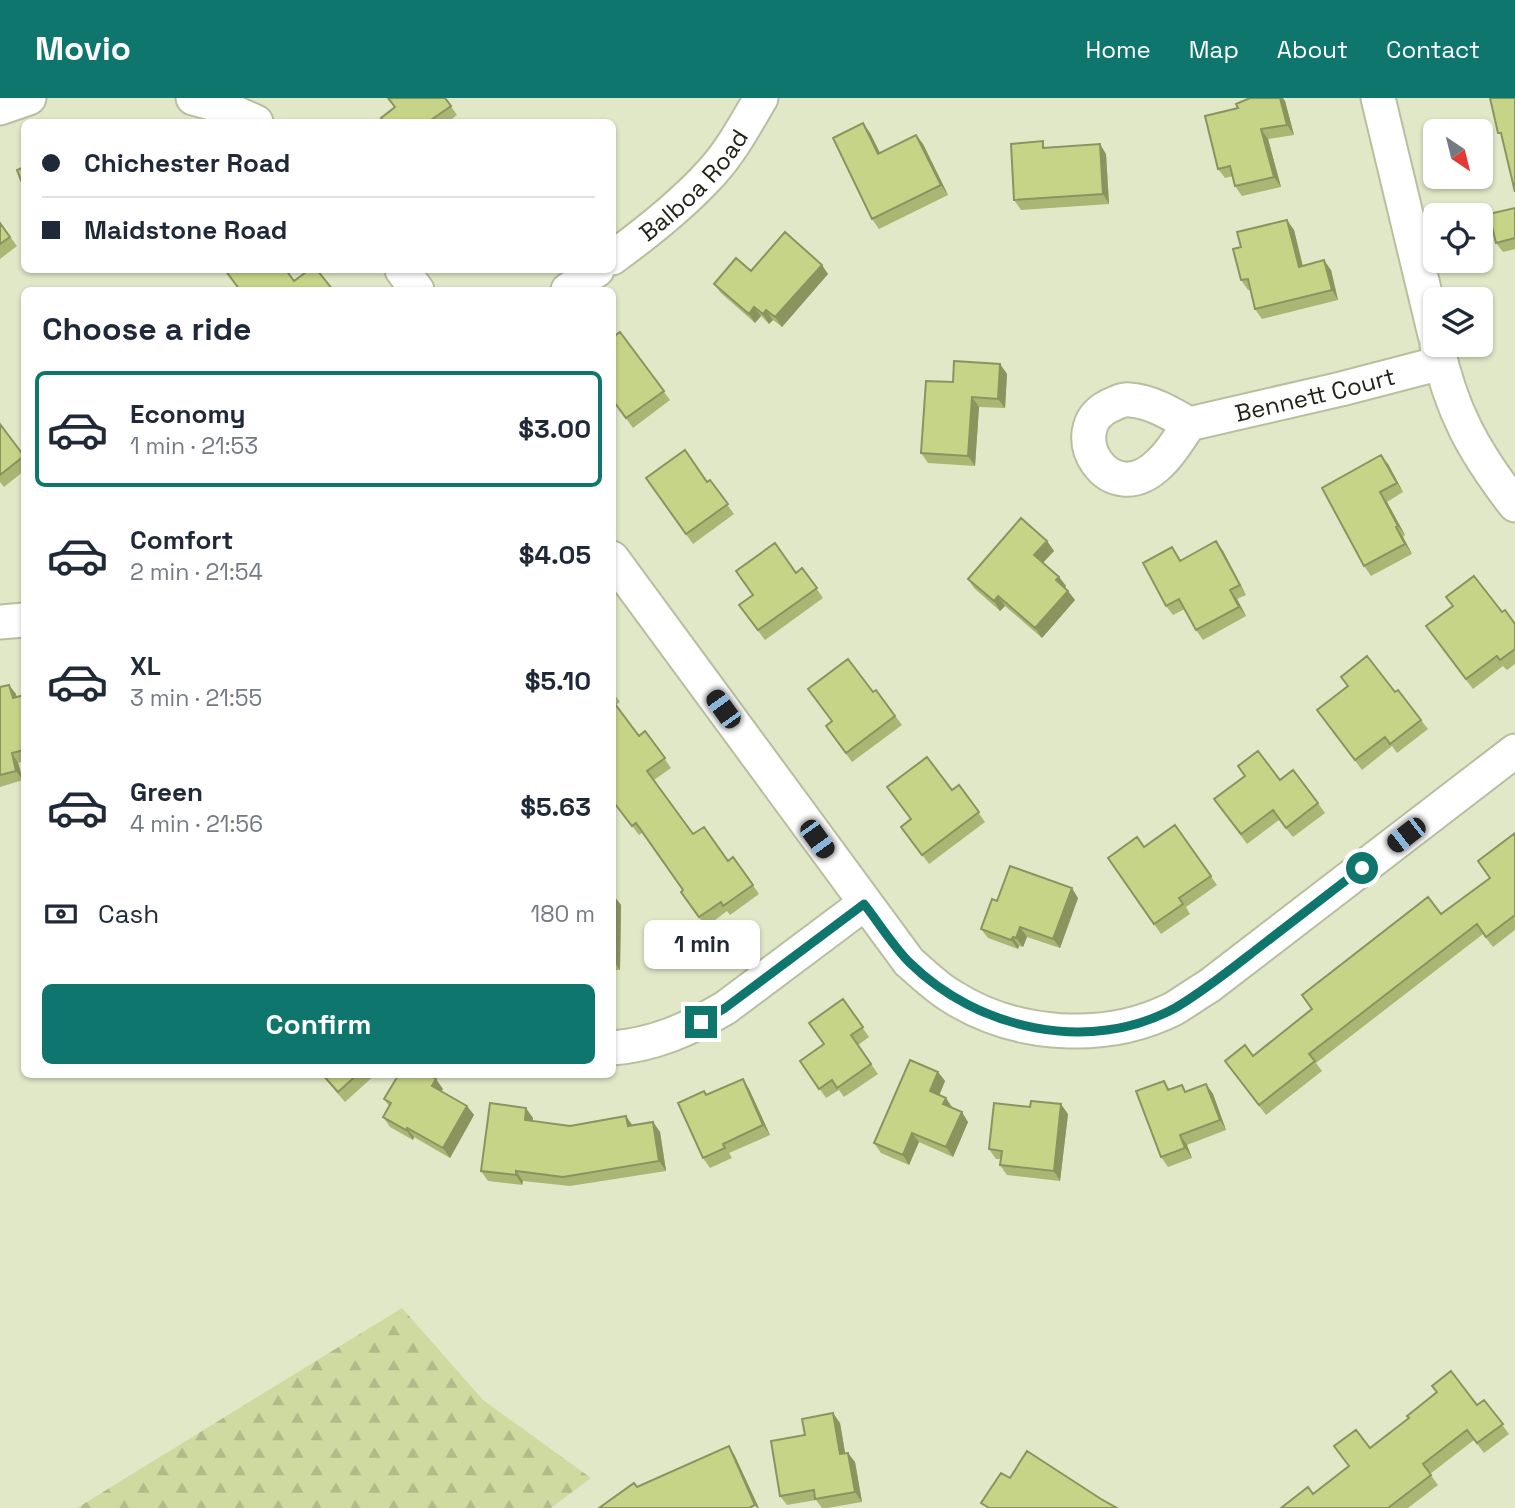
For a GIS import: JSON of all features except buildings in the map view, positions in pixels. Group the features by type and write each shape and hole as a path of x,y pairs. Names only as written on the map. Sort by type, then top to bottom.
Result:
{"street":[{"path":"0,108 29,98"},
{"path":"193,98 249,119"},
{"name":"Balboa Road","path":"616,255 662,220 713,172 761,98"},
{"path":"1378,98 1423,287"},
{"path":"403,273 415,287"},
{"path":"572,287 593,273"},
{"name":"Bennett Court","path":"1189,424 1423,353"},
{"path":"1441,357 1458,417 1493,477 1515,505"},
{"path":"616,563 909,962 950,996 981,1013 1015,1024 1059,1031 1104,1030 1139,1022 1172,1009 1209,986 1515,751"},
{"path":"0,622 21,620"},
{"path":"616,1048 667,1037 701,1022 725,1008 864,904"}],"green space":[{"path":"402,1308 483,1400 591,1478 551,1508 77,1508"}],"route":[{"path":"701,1022 725,1008 864,904 909,962 950,996 981,1013 1015,1024 1059,1031 1104,1030 1139,1022 1172,1009 1209,986 1362,868"}]}
